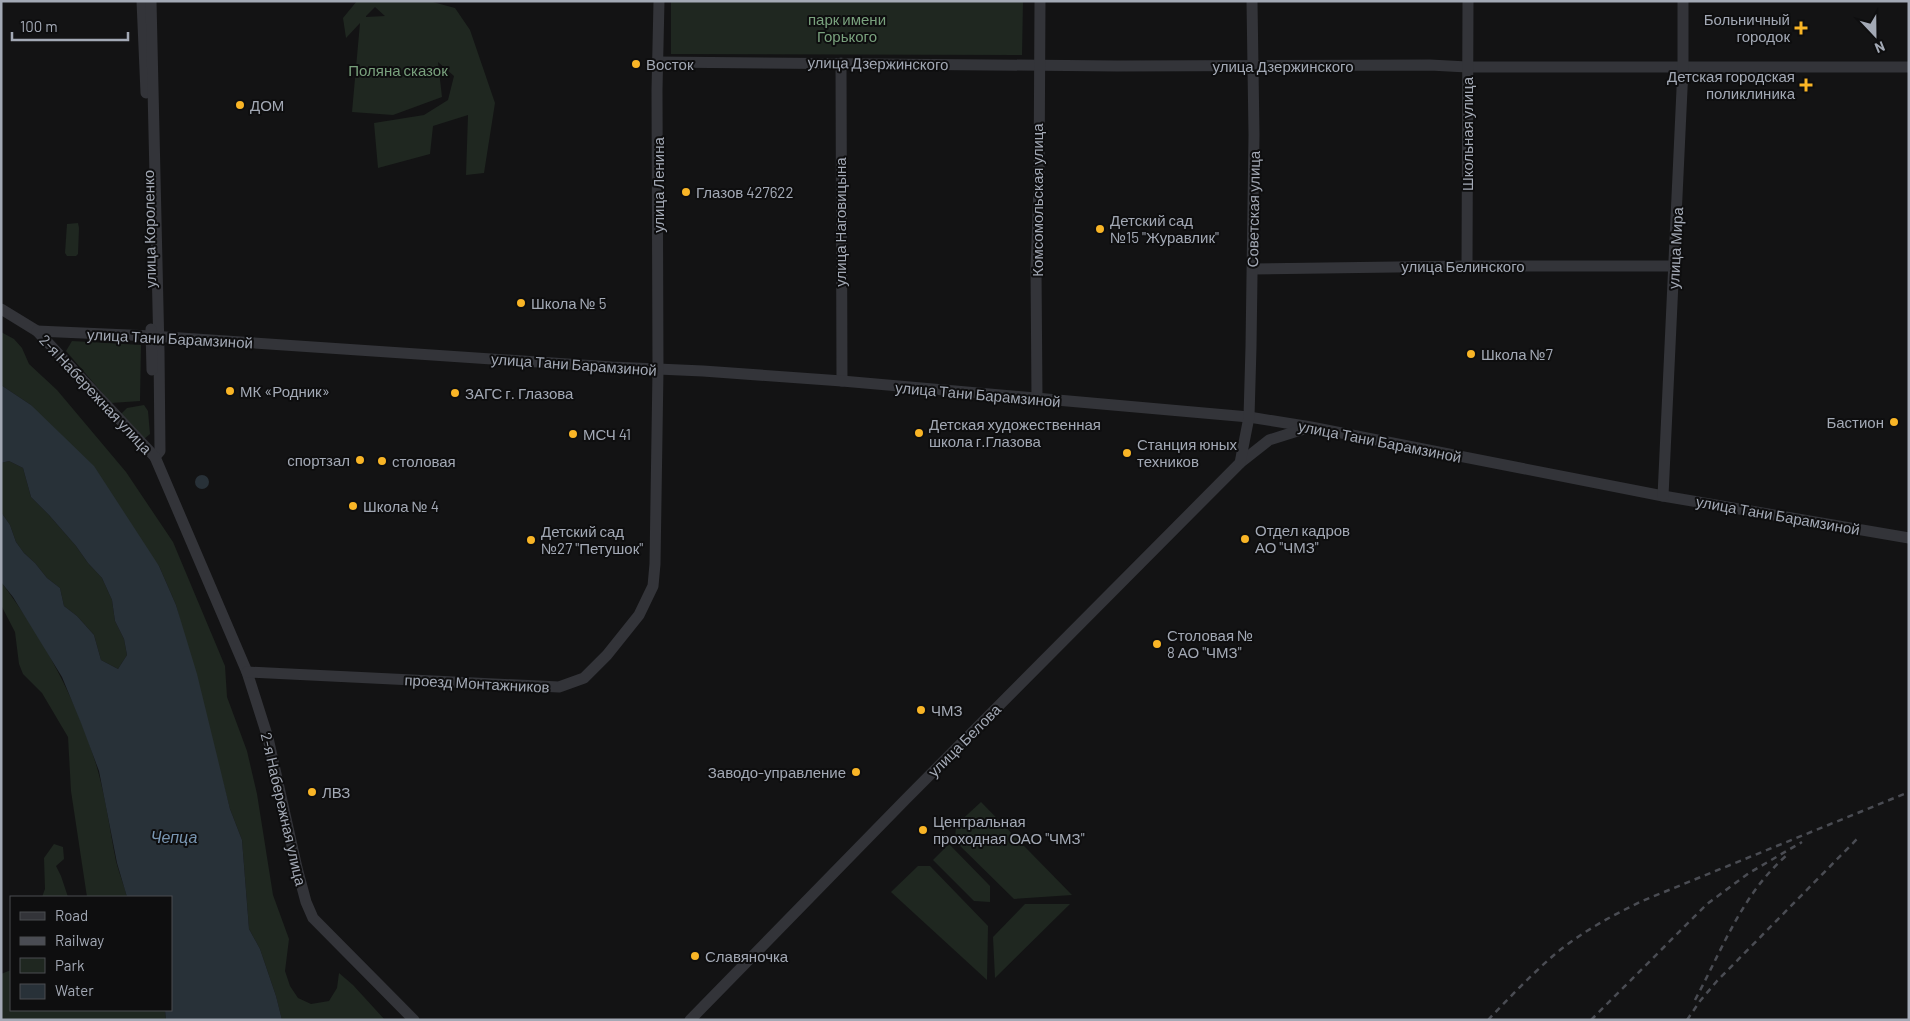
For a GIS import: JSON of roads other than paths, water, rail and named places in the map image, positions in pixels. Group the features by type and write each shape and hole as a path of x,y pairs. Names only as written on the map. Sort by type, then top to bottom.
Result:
{"street":[{"name":"улица Короленко","path":"142,1 155,336 159,351 157,454"},
{"name":"улица Короленко","path":"151,1 157,454"},
{"name":"улица Ленина","path":"658,370 659,1"},
{"name":"Комсомольская улица","path":"1037,399 1036,268 1040,1"},
{"name":"Советская улица","path":"1249,417 1253,269 1254,66 1252,1"},
{"name":"Школьная улица","path":"1467,266 1468,1"},
{"name":"улица Мира","path":"1663,496 1683,68 1683,1"},
{"name":"улица Дзержинского","path":"658,62 1254,66 1430,65 1467,67 1683,68 1909,67"},
{"name":"улица Наговицына","path":"841,63 842,381"},
{"name":"улица Белинского","path":"1253,269 1674,266"},
{"path":"1,309 37,331"},
{"name":"улица Тани Барамзиной","path":"37,331 155,336 658,370 704,371 842,381 1249,417 1311,427 1663,496 1909,538"},
{"name":"2-я Набережная улица","path":"37,331 157,454 160,470 247,672 268,738 297,868 306,902 313,918 414,1020"},
{"name":"проезд Монтажников","path":"247,672 559,687 584,678 608,655 639,615 653,586 658,370"},
{"path":"1240,463 1249,417"},
{"name":"улица Белова","path":"690,1020 906,798 1240,463 1269,440 1292,431 1311,427"}],"water":[{"name":"Чепца","path":"1,385 31,405 94,466 159,566 176,605 197,674 230,809 242,840 249,929 260,949 282,1020 166,1020 165,1011 172,1011 172,896 127,896 117,863 99,771 81,723 62,677 13,597 1,582 1,512 10,525 16,542 24,553 47,578 60,588 64,606 77,616 94,635 101,660 118,669 127,655 124,639 115,621 112,600 102,578 49,515 31,497 23,468 9,461 1,463"},
{"path":"199,475 205,475 209,482 205,489 199,489 195,485 195,479"}],"railway":[{"path":"1488,1020 1554,955 1596,925 1642,901 1909,792"},
{"path":"1687,1020 1717,981 1857,839"},
{"path":"1591,1020 1707,904 1749,873 1802,842"},
{"path":"1695,1000 1745,904 1771,870 1787,855"}],"place":[{"name":"Больничный городок","path":"1801,28"},
{"name":"Восток","path":"636,64"},
{"name":"Детская городская поликлиника","path":"1806,85"},
{"name":"ДОМ","path":"240,105"},
{"name":"Глазов 427622","path":"686,192"},
{"name":"Детский сад №15 \"Журавлик\"","path":"1100,229"},
{"name":"Школа № 5","path":"521,303"},
{"name":"Школа №7","path":"1471,354"},
{"name":"МК «Родник»","path":"230,391"},
{"name":"ЗАГС г. Глазова","path":"455,393"},
{"name":"Бастион","path":"1894,422"},
{"name":"Детская художественная школа г.Глазова","path":"919,433"},
{"name":"МСЧ 41","path":"573,434"},
{"name":"Станция юных техников","path":"1127,453"},
{"name":"спортзал","path":"360,460"},
{"name":"столовая","path":"382,461"},
{"name":"Школа № 4","path":"353,506"},
{"name":"Отдел кадров АО \"ЧМЗ\"","path":"1245,539"},
{"name":"Детский сад №27 \"Петушок\"","path":"531,540"},
{"name":"Столовая № 8 АО \"ЧМЗ\"","path":"1157,644"},
{"name":"ЧМЗ","path":"921,710"},
{"name":"Заводо-управление","path":"856,772"},
{"name":"ЛВЗ","path":"312,792"},
{"name":"Центральная проходная ОАО \"ЧМЗ\"","path":"923,830"},
{"name":"Славяночка","path":"695,956"}],"park label":[{"name":"парк имени Горького","path":"847,28"},
{"name":"Поляна сказок","path":"398,70"}]}
